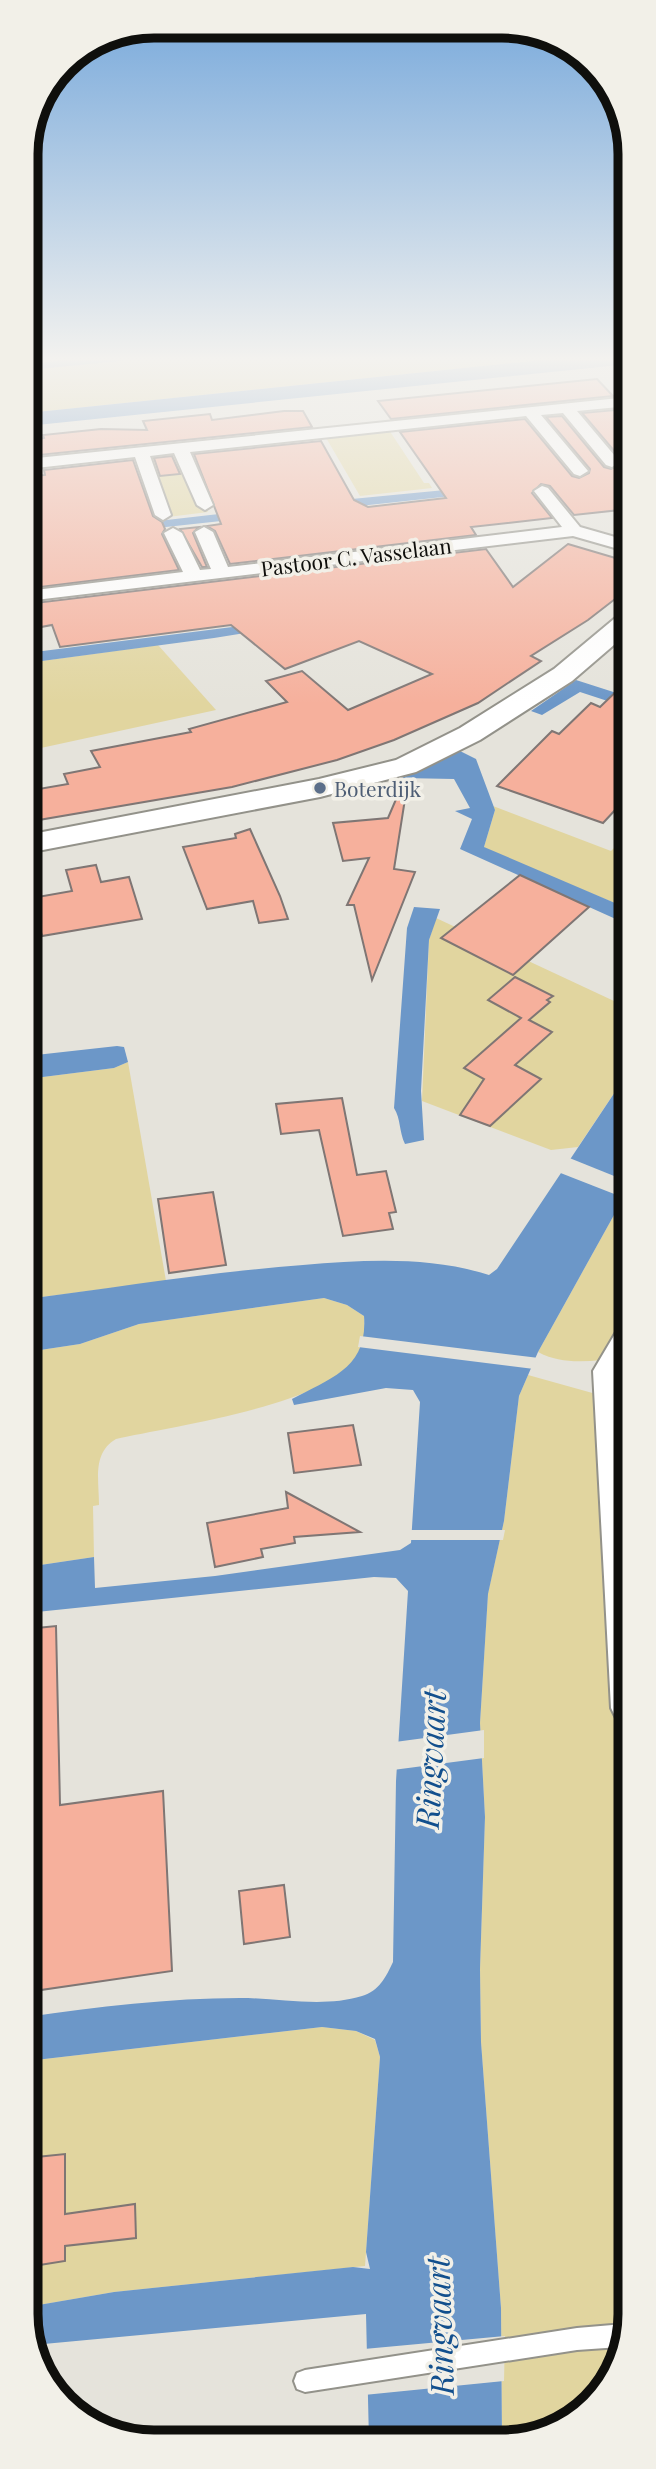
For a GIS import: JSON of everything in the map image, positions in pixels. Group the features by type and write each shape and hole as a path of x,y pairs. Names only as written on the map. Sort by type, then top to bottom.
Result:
{"street":[{"path":"148,473 163,515"},
{"path":"191,473 205,505"},
{"path":"542,491 574,531"},
{"path":"204,531 221,572"},
{"name":"Pastoor C. Vasselaan","path":"39,595 574,531 618,544"},
{"path":"173,533 194,576"},
{"path":"39,842 320,788 406,766 470,734 563,675 618,629"},
{"path":"617,1355 608,1371 617,1521"}],"lane":[{"path":"305,2381 515,2348 615,2336"}],"shaded area":[{"path":"151,473 185,473 199,507 205,507 208,512 168,517"},
{"path":"347,473 418,473 424,483 429,483 432,488 360,496"},
{"path":"158,645 216,710 39,748 39,661"},
{"path":"493,806 611,851 618,844 618,904 487,850 484,847 495,810"},
{"path":"436,918 618,1003 618,1088 578,1147 551,1150 422,1101 429,940"},
{"path":"128,1062 166,1281 38,1298 39,1078 114,1068"},
{"path":"618,1209 617,1335 602,1360 561,1360 538,1352"},
{"path":"324,1298 347,1305 364,1316 364,1334 360,1353 345,1371 320,1386 249,1411 116,1439 103,1452 98,1468 99,1505 93,1506 94,1557 38,1565 38,1350 80,1344 139,1324"},
{"path":"528,1375 596,1394 617,1704 617,2322 609,2359 589,2391 572,2407 553,2419 532,2427 502,2430 501,2308 481,2042 480,1969 485,1817 480,1723 488,1593 504,1521 519,1396"},
{"path":"322,2027 356,2031 375,2040 380,2057 365,2266 114,2292 38,2305 38,2060"}],"water":[{"path":"599,475 553,485 39,541 39,535 331,501"},
{"path":"460,598 214,638 39,661 39,652"},
{"path":"576,680 618,693 618,704 580,692 542,715 531,711"},
{"path":"460,751 476,759 495,810 484,847 618,904 618,920 460,849 472,819 455,811 470,808 454,779 402,778"},
{"path":"414,907 440,909 429,940 421,1091 424,1140 405,1144 394,1108 407,928"},
{"path":"117,1046 124,1047 128,1062 114,1068 39,1078 39,1055"},
{"name":"Ringvaart","path":"618,1088 618,1209 538,1352 519,1396 504,1521 488,1594 480,1723 485,1817 480,1969 481,2042 501,2308 502,2430 369,2430 366,2314 42,2344 38,2305 114,2292 353,2267 370,2269 366,2252 380,2057 375,2039 356,2031 322,2027 38,2060 38,2016 160,2001 240,1998 301,2002 347,2000 373,1991 381,1983 393,1962 396,1781 408,1591 396,1578 374,1577 38,1612 38,1565 94,1557 95,1588 215,1576 400,1550 411,1543 420,1402 413,1390 386,1388 294,1405 292,1399 333,1377 353,1360 364,1334 364,1316 347,1305 324,1298 139,1324 80,1344 38,1350 38,1297 234,1272 350,1262 420,1262 489,1275 497,1269"}],"pier":[{"path":"567,1157 618,1177 618,1195 558,1172"},
{"path":"360,1336 539,1358 534,1369 358,1347"},
{"path":"407,1530 505,1530 503,1540 407,1540"},
{"path":"484,1730 484,1758 393,1770 395,1742"},
{"path":"505,2336 504,2381 364,2395 364,2349"}],"building":[{"path":"138,473 153,516 162,522 165,529 162,534 179,570 39,587 39,476"},
{"path":"159,473 180,474 160,476"},
{"path":"201,473 339,473 354,500 368,507 446,498 429,473 570,473 579,478 589,473 618,473 618,510 574,515 550,486 541,484 532,493 552,518 471,527 476,535 230,564 215,531 207,526 221,524"},
{"path":"199,527 193,533 207,567 202,567 180,529"},
{"path":"568,544 618,559 618,597 588,620 531,656 541,661 478,703 394,740 337,760 232,787 39,820 39,789 68,784 64,774 100,767 91,751 191,732 189,729 287,702 266,681 302,671 348,710 432,674 359,641 285,669 231,625 60,647 52,625 41,627 39,603 486,549 513,587"},
{"path":"618,690 618,808 603,823 497,786 552,731 559,734 591,703 600,707"},
{"path":"397,797 405,799 394,869 415,872 372,980 354,905 347,905 369,858 343,861 333,823 388,818"},
{"path":"250,829 288,919 259,923 253,901 207,909 183,847 236,838 235,834"},
{"path":"96,865 101,882 129,877 142,919 42,936 39,923 39,897 72,891 66,870"},
{"path":"520,875 589,907 513,975 441,938"},
{"path":"515,977 553,996 547,1000 550,1002 529,1020 552,1032 515,1065 541,1079 490,1126 460,1115 484,1079 464,1068 521,1018 488,1000"},
{"path":"342,1098 357,1175 386,1171 396,1212 389,1213 393,1229 343,1236 319,1130 281,1134 276,1104"},
{"path":"213,1192 226,1265 169,1273 158,1199"},
{"path":"353,1425 361,1465 294,1473 288,1433"},
{"path":"286,1492 360,1532 294,1537 295,1543 261,1549 263,1557 215,1567 207,1523 288,1508"},
{"path":"56,1626 60,1805 163,1791 172,1971 38,1990 38,1628"},
{"path":"284,1885 290,1937 244,1944 239,1891"},
{"path":"65,2154 65,2214 135,2204 136,2238 65,2246 65,2261 38,2265 38,2157"}],"place":[{"name":"Boterdijk","path":"320,788"}]}
